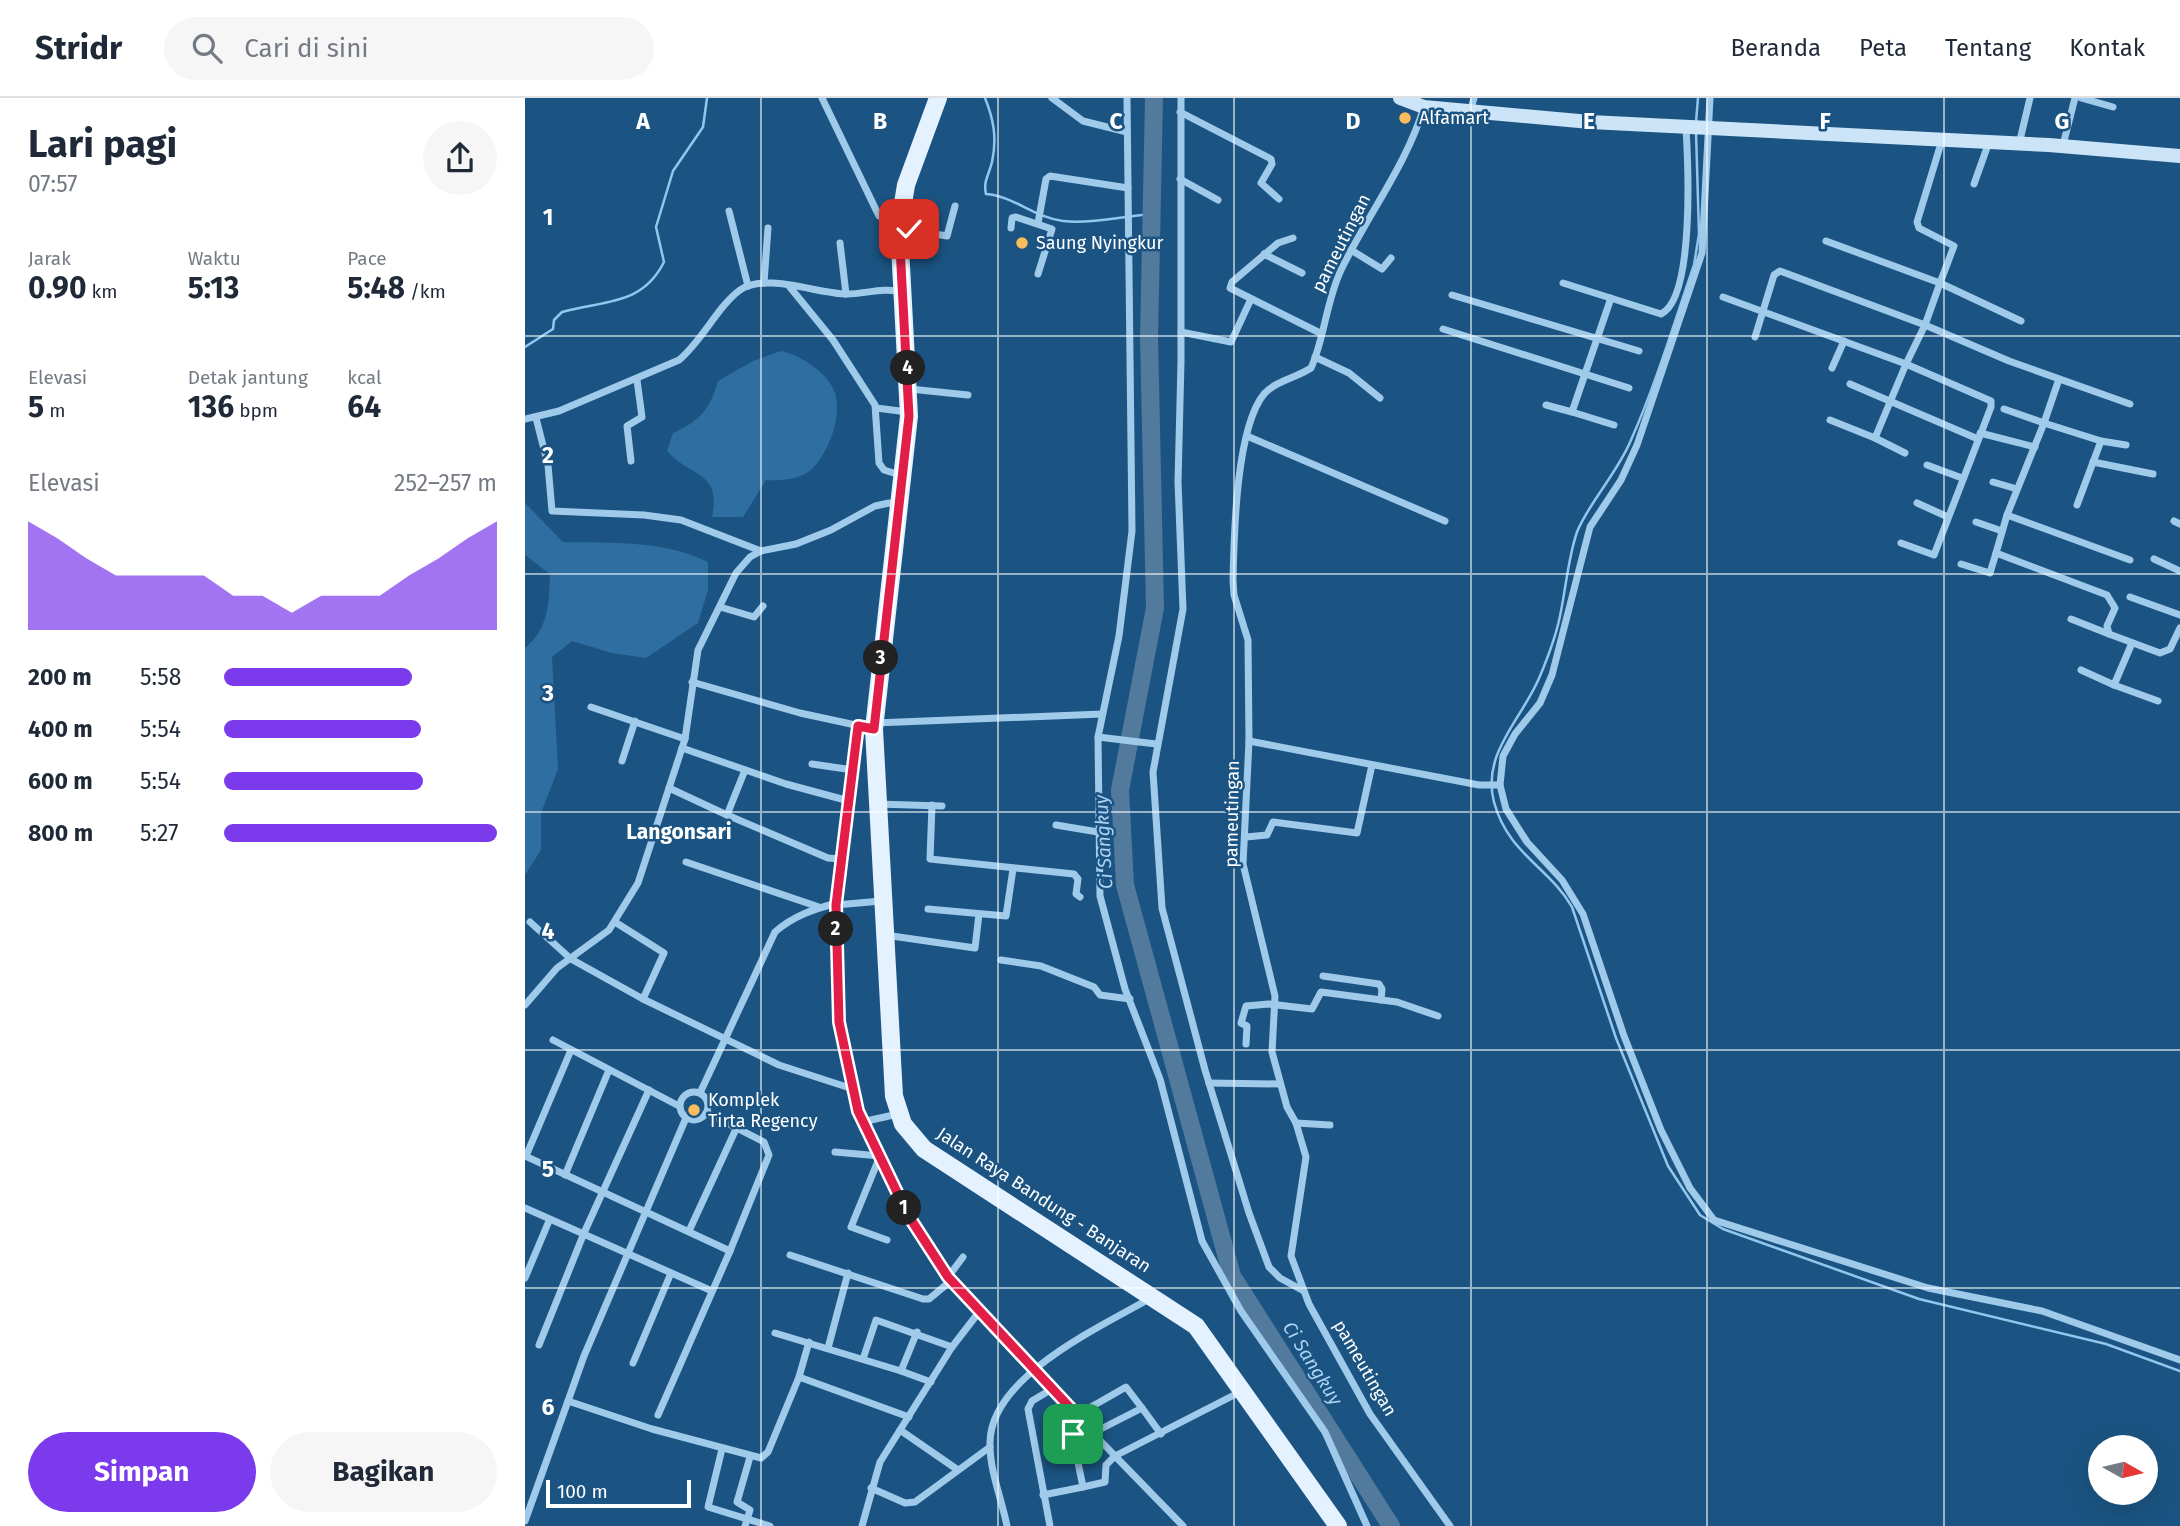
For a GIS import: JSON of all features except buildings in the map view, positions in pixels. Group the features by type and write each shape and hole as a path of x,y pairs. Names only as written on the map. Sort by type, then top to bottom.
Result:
{"main road":[{"name":"Jalan Raya Bandung - Banjaran","path":"938,98 906,185 900,225 909,416 869,726 877,804 889,1053 898,1114 909,1134 924,1149 1154,1296 1196,1326 1338,1526"}],"street":[{"path":"822,98 879,216 900,225 947,236 955,206"},
{"path":"1052,98 1083,121 1127,132"},
{"path":"1126,98 1132,549 1119,636 1102,714 1098,832 1100,896 1130,999 1160,1079 1202,1241 1241,1311 1325,1432 1367,1526"},
{"path":"1181,98 1178,482 1183,609 1154,744 1153,772 1162,908 1209,1083 1249,1213 1269,1267 1280,1278 1302,1290"},
{"path":"1400,98 1424,107 1472,105 1590,122 2062,146 2180,156"},
{"path":"1563,283 1661,314 1667,310 1682,267 1696,128 1710,98"},
{"path":"2019,144 2030,98"},
{"path":"2062,146 2075,98"},
{"path":"2081,98 2113,107"},
{"name":"pameutingan","path":"1424,107 1413,142 1351,250 1327,304 1311,368 1272,386 1263,396 1247,436 1238,492 1233,580 1234,595 1248,640 1249,741 1244,864 1275,1005 1270,1039 1280,1084 1306,1157 1291,1256 1302,1290 1370,1414 1450,1526"},
{"path":"1180,112 1271,159 1272,164 1261,183 1279,199"},
{"path":"1696,128 1702,253 1681,321 1629,464 1590,527 1552,675 1540,703 1507,747 1495,785 1506,809 1541,859 1562,880 1583,914 1624,1037 1661,1130 1690,1188 1714,1220 1928,1288 2042,1311 2180,1360"},
{"path":"1875,438 1925,325 1954,246 1919,228 1917,222 1941,140"},
{"path":"1974,184 1989,142"},
{"path":"1038,222 1046,179 1050,176 1128,188"},
{"path":"1180,179 1218,200"},
{"path":"729,211 748,286"},
{"path":"1011,228 1014,217 1038,222 1052,229 1052,237 1038,274"},
{"path":"764,283 768,228"},
{"path":"1293,238 1284,239 1264,254 1230,285 1231,289 1320,333"},
{"path":"1826,241 1940,283 2021,320"},
{"path":"840,243 846,295"},
{"path":"1351,250 1382,269 1391,258"},
{"path":"1264,254 1302,273"},
{"path":"1755,337 1774,275 1780,271 2130,404"},
{"path":"525,419 536,418 664,368 692,349 730,300 748,286 764,283 846,295 902,292"},
{"path":"789,286 833,340 876,408 879,463 884,470 894,470 903,477"},
{"path":"1452,295 1639,351"},
{"path":"1723,297 1906,363 1991,401 1934,555 1901,542"},
{"path":"1572,412 1611,298"},
{"path":"1181,332 1231,342 1251,299"},
{"path":"1443,329 1629,388"},
{"path":"1832,368 1844,341"},
{"path":"1315,357 1349,373 1380,398"},
{"path":"1961,564 1990,573 2007,514 2045,423 2059,379"},
{"path":"631,461 627,426 642,417 637,380"},
{"path":"1850,384 1979,436 2035,447"},
{"path":"909,388 968,395"},
{"path":"1546,405 1614,425"},
{"path":"876,408 900,411 909,416"},
{"path":"2004,410 2101,441 2126,445"},
{"path":"536,418 548,465 552,512 644,515 681,520 761,551"},
{"path":"1830,420 1905,453"},
{"path":"1247,436 1445,521"},
{"path":"2077,505 2101,441"},
{"path":"2093,462 2153,474"},
{"path":"1927,465 1962,478"},
{"path":"1993,482 2017,489"},
{"path":"525,1005 545,979 597,942 615,922 638,883 685,739 698,650 736,573 750,557 761,551 796,544 831,530 875,506 889,503 899,505"},
{"path":"1917,503 1948,517"},
{"path":"2007,514 2130,560"},
{"path":"1976,522 2003,531"},
{"path":"1996,553 2107,595 2115,608 2106,626 2109,634"},
{"path":"2154,559 2180,571"},
{"path":"2130,597 2180,615"},
{"path":"719,607 754,617 764,606"},
{"path":"2071,619 2132,643 2167,653 2180,628"},
{"path":"2114,685 2132,643"},
{"path":"2081,670 2158,701"},
{"path":"692,682 800,713 846,724 859,723 869,726 1102,714"},
{"path":"591,708 685,739"},
{"path":"622,761 635,721"},
{"path":"869,726 852,773 836,905 839,1022 853,1090 863,1122 908,1215 950,1279 1178,1524"},
{"path":"1100,738 1154,744"},
{"path":"1249,741 1495,785"},
{"path":"682,748 806,790 849,799 848,802"},
{"path":"812,764 853,770 852,773"},
{"path":"1246,837 1266,836 1273,822 1357,833 1372,765"},
{"path":"727,816 745,770"},
{"path":"669,788 727,816 828,858 841,859 840,862"},
{"path":"877,804 942,806"},
{"path":"932,805 930,859 1076,875 1076,894 1080,897"},
{"path":"1056,825 1098,832"},
{"path":"686,862 819,907"},
{"path":"928,909 1006,916 1013,869"},
{"path":"700,1093 775,932 786,922 819,907 837,903 836,905 882,901"},
{"path":"884,935 975,948 979,914"},
{"path":"530,922 571,959 643,999 792,1070 853,1087 853,1090"},
{"path":"615,922 664,953 643,999"},
{"path":"1001,960 1041,965 1094,987 1100,995 1130,999"},
{"path":"1323,976 1379,984 1383,989 1381,999"},
{"path":"1246,1044 1247,1026 1241,1023 1246,1006 1275,1005 1312,1009 1318,994 1324,992 1381,999 1438,1016"},
{"path":"553,1040 680,1106 686,1118 695,1121 707,1112"},
{"path":"571,1050 525,1156 730,1251"},
{"path":"565,1175 608,1070"},
{"path":"1209,1083 1280,1084"},
{"path":"539,1345 584,1233 649,1090"},
{"path":"680,1106 688,1093 700,1093 707,1099 707,1112"},
{"path":"658,1415 769,1154 764,1142 707,1112"},
{"path":"863,1122 898,1114"},
{"path":"525,1521 568,1401 627,1254 686,1118"},
{"path":"1296,1123 1330,1125"},
{"path":"689,1231 736,1129"},
{"path":"835,1152 879,1157"},
{"path":"879,1157 851,1227 887,1240"},
{"path":"525,1208 549,1221 584,1233 712,1291"},
{"path":"525,1278 549,1221"},
{"path":"790,1255 927,1299 950,1279 963,1257"},
{"path":"633,1363 671,1273"},
{"path":"828,1348 848,1273"},
{"path":"1007,1526 990,1447 993,1427 1007,1399 1033,1369 1154,1296"},
{"path":"862,1526 880,1462 952,1347 978,1312"},
{"path":"863,1359 876,1320 952,1347"},
{"path":"901,1371 916,1332"},
{"path":"775,1333 931,1382"},
{"path":"568,1401 722,1449 761,1458 768,1452 799,1377 809,1342"},
{"path":"799,1377 909,1418"},
{"path":"1083,1487 1073,1436 1077,1415 1126,1387 1161,1434"},
{"path":"1050,1526 1028,1409 1032,1401 1052,1389"},
{"path":"1043,1495 1105,1482 1106,1465 1115,1457 1243,1391"},
{"path":"1093,1433 1142,1408"},
{"path":"900,1430 958,1470"},
{"path":"871,1488 910,1503 990,1447"},
{"path":"722,1449 708,1507 746,1523 770,1526"},
{"path":"746,1523 750,1510 737,1502 750,1457"}],"shaded area":[{"path":"781,351 813,366 831,385 835,393 837,413 829,444 818,462 802,476 766,480 743,517 712,517 714,502 708,482 667,451 673,433 703,413 718,381 753,361"},
{"path":"525,503 563,542 656,546 708,562 708,590 698,623 646,658 612,653 572,641 552,657 558,769 541,813 541,850 525,875 525,648 533,641 543,624 548,605 550,574 525,555"}],"waterway":[{"path":"525,347 553,329 554,320 562,312 621,299 645,287 655,276 664,262 656,227 673,171 703,127 707,98"},
{"path":"985,98 991,114 994,137 994,154 986,182 986,194 1063,221 1096,221 1152,214"},
{"name":"Ci Sangkuy","path":"1154,98 1149,338 1155,608 1120,790 1125,885 1232,1276 1391,1526"},
{"path":"1696,122 1698,98"},
{"path":"1696,132 1699,234 1694,265 1657,375 1631,440 1577,532 1558,624 1543,669 1498,752 1492,784 1500,820 1519,848 1563,893 1572,907 1616,1038 1668,1166 1700,1215 1723,1229 1919,1299 2106,1344 2180,1371"}],"place":[{"name":"Alfamart","path":"1405,118"},
{"name":"Saung Nyingkur","path":"1022,243"},
{"name":"Komplek Tirta Regency","path":"694,1110"}],"district":[{"name":"Langonsari","path":"679,832"}],"route":[{"path":"909,229 899,228 909,388 903,477 874,729 858,726 836,905 837,986 842,1046 858,1111 922,1239 978,1312 1077,1415 1073,1434"}]}
